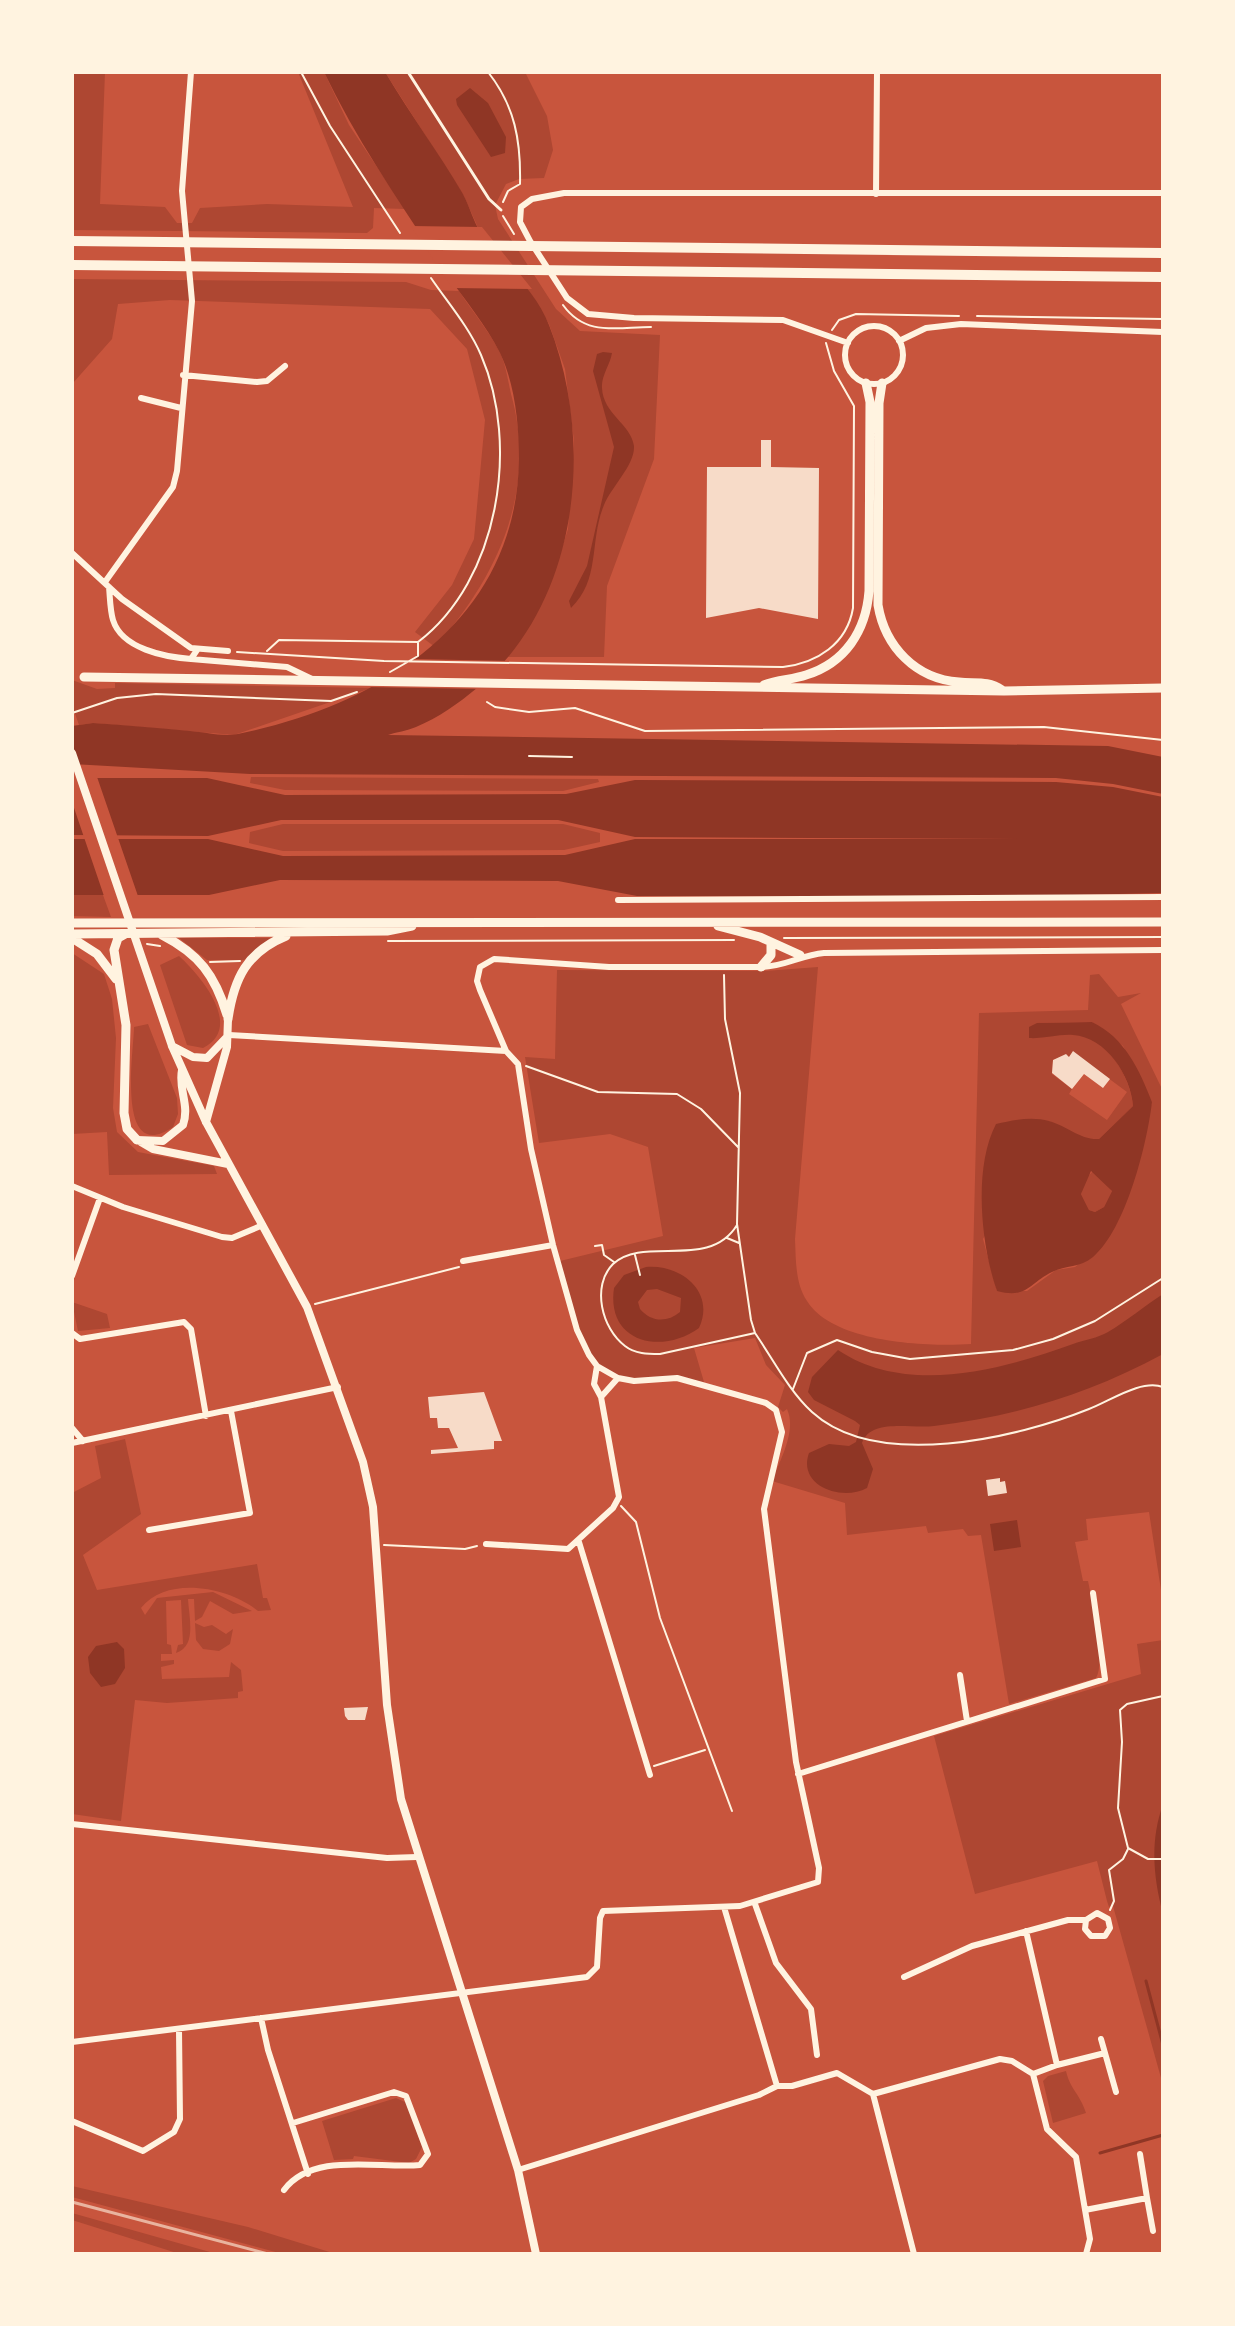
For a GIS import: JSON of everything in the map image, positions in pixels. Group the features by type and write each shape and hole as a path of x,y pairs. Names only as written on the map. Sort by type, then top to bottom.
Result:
{"highway":[{"path":"72,241 400,242 548,247 1163,253"},
{"path":"72,265 1163,277"},
{"path":"762,687 778,680 805,676 831,664 852,644 864,621 869,575 870,402 866,383"},
{"path":"882,383 879,403 878,605 884,629 897,650 918,670 957,682 991,683 1004,691"},
{"path":"84,677 1004,691 1163,688"},
{"path":"72,936 387,931 430,922"},
{"path":"704,922 800,955"},
{"path":"72,923 1163,922"},
{"path":"228,1019 232,995 247,961 270,943 292,933"},
{"path":"125,934 118,938 114,950 126,1025 125,1122 137,1140"},
{"path":"160,934 186,947 203,962 219,988 228,1019"},
{"path":"72,936 97,954 118,982"},
{"path":"761,967 771,955 768,942"}],"main road":[{"path":"72,753 172,1046 206,1122 307,1307 338,1387 368,1482 378,1544 390,1732 401,1799 518,2170 536,2254"},
{"path":"206,1122 229,1035 228,1019"},
{"path":"172,1046 193,1057 207,1058 229,1035"},
{"path":"137,1140 163,1141 183,1125 187,1105 180,1083 182,1070"},
{"path":"137,1140 153,1149 228,1164"}],"street":[{"path":"191,72 182,191 192,301 175,483 107,584 113,620 120,633 149,651 191,659 287,667 312,679"},
{"path":"876,194 877,72"},
{"path":"848,343 783,320 634,318 588,314 567,298 530,241 520,222 521,207 532,199 564,193 1163,193"},
{"path":"899,341 926,328 961,324 1163,332"},
{"path":"873,327 892,333 899,341 902,361 892,378 882,383 866,383 850,372 845,352 848,343 863,329 873,327"},
{"path":"183,375 257,382 267,381 285,366"},
{"path":"141,398 181,408"},
{"path":"72,553 107,584 194,649 228,651"},
{"path":"191,659 194,649"},
{"path":"618,900 1163,897"},
{"path":"72,2042 587,1977 597,1967 603,1911 612,1908 755,1904 818,1882 819,1868 798,1774 764,1509 782,1432 781,1420 766,1403 677,1378 651,1381 618,1378 597,1366 583,1344 553,1245 531,1149 518,1064 506,1051 477,981 480,967 494,959 609,967 724,968 783,965 800,955 905,949 1163,950"},
{"path":"229,1035 506,1051"},
{"path":"72,1186 100,1198 227,1238 263,1225"},
{"path":"72,1276 100,1198"},
{"path":"463,1261 553,1245"},
{"path":"72,1333 80,1339 178,1320 187,1323 206,1416"},
{"path":"486,1544 561,1551 579,1542 617,1503 620,1490 601,1397 594,1384 597,1366"},
{"path":"601,1397 618,1378"},
{"path":"72,1443 338,1387"},
{"path":"149,1530 250,1513 231,1411"},
{"path":"72,1428 83,1441"},
{"path":"579,1542 649,1772"},
{"path":"798,1774 1105,1679 1093,1593"},
{"path":"960,1675 967,1721"},
{"path":"72,1824 387,1858 417,1857"},
{"path":"755,1904 776,1963 811,2009 817,2055"},
{"path":"724,1907 777,2086"},
{"path":"904,1977 972,1946 1068,1920 1086,1920 1092,1914 1105,1915 1110,1928 1100,1938 1088,1933 1086,1920"},
{"path":"1026,1931 1057,2065"},
{"path":"261,2018 268,2050 308,2174"},
{"path":"72,2121 143,2151 174,2132 180,2119 179,2030"},
{"path":"1101,2039 1116,2092"},
{"path":"1033,2074 1105,2053"},
{"path":"873,2094 1000,2059 1012,2061 1033,2074 1047,2129 1076,2157 1090,2239 1086,2254"},
{"path":"518,2170 642,2133 777,2086 792,2086 837,2073 873,2094 914,2254"},
{"path":"284,2190 293,2178 347,2162 420,2165 428,2154 412,2105 406,2096 394,2092 293,2123"},
{"path":"1140,2154 1153,2231"},
{"path":"1085,2210 1147,2198"}],"lane":[{"path":"408,72 489,199 501,210"}],"path":[{"path":"488,72 501,88 515,122 520,184 508,191 501,210 515,236"},
{"path":"301,73 400,242"},
{"path":"379,679 418,656 418,642 440,620 471,574 491,522 500,467 497,415 484,363 474,341 430,277"},
{"path":"563,304 575,319 591,328 663,327"},
{"path":"228,651 384,661 783,667 809,662 840,639 848,627 853,608 854,406 834,371 826,344 819,342"},
{"path":"266,652 279,640 418,642"},
{"path":"72,713 117,698 156,694 331,701 364,683"},
{"path":"487,702 495,707 529,712 575,708 645,731 1044,727 1163,740"},
{"path":"529,756 572,757"},
{"path":"768,942 825,936 1163,937"},
{"path":"375,941 734,940"},
{"path":"136,946 149,944 168,947"},
{"path":"203,962 247,961"},
{"path":"724,968 725,1019 740,1093 737,1224 755,1333 793,1389 815,1415 869,1440 927,1443 1002,1436 1044,1426 1143,1387 1163,1387"},
{"path":"518,1064 598,1092 677,1094 701,1109 738,1148"},
{"path":"737,1224 726,1238 691,1251 634,1254 615,1262 603,1281 602,1309 615,1336 633,1351 660,1354 755,1333"},
{"path":"726,1238 741,1245"},
{"path":"595,1246 602,1245 604,1255 615,1262"},
{"path":"634,1254 640,1275"},
{"path":"307,1307 458,1270 463,1261"},
{"path":"793,1389 807,1353 837,1340 872,1352 910,1359 1013,1350 1053,1339 1095,1321 1163,1278"},
{"path":"617,1503 636,1522 660,1618 706,1750 732,1811"},
{"path":"378,1544 465,1549 486,1544"},
{"path":"1105,1915 1114,1901 1109,1870 1123,1859 1128,1848 1118,1808 1122,1760 1120,1710 1127,1704 1163,1696"},
{"path":"649,1772 706,1750"},
{"path":"1128,1848 1148,1859 1163,1859"}],"shaded area":[{"path":"72,72 105,72 100,204 165,207 177,223 192,223 200,208 267,204 353,207 298,72 324,72 349,125 405,209 374,208 373,228 367,233 72,230"},
{"path":"324,72 385,72 463,194 481,233 543,312 563,371 572,419 574,469 569,518 557,567 538,612 512,653 477,688 432,719 388,735 1108,746 1163,757 1163,794 1113,784 1056,778 250,774 72,764 72,726 93,723 232,735 291,721 342,702 389,677 431,646 467,610 494,566 512,516 519,459 515,405 505,365 488,332 446,273 351,124"},
{"path":"385,72 525,72 547,116 553,150 544,178 519,179 506,184 495,205 498,219 556,309 580,331 660,335 654,459 607,586 604,657 508,657 551,582 568,529 574,441 565,369 549,324 533,297 479,230 464,196"},
{"path":"470,88 488,103 506,137 505,153 491,157 457,105 456,99"},
{"path":"72,279 406,282 431,290 459,291 491,337 504,363 518,430 519,464 507,530 494,561 477,591 435,647 415,632 452,585 474,539 485,420 467,349 430,309 170,300 118,304 112,339 73,383"},
{"path":"612,353 603,379 604,397 628,431 634,446 631,461 604,505 587,585 571,608 569,601 587,566 614,447 593,371 597,354"},
{"path":"72,680 97,689 115,688 115,683 371,688 234,735 93,723 79,725 72,705"},
{"path":"251,777 598,779 599,782 563,791 285,790 250,783"},
{"path":"72,778 207,778 285,795 566,794 635,780 1056,782 1113,787 1163,797 1163,893 977,897 637,896 558,881 280,880 209,895 72,895 72,839 208,839 283,856 565,855 635,839 1030,839 635,837 558,820 281,820 208,836 72,835"},
{"path":"283,824 563,824 600,833 600,842 564,850 283,851 249,843 250,832"},
{"path":"72,895 103,895 111,917 72,916"},
{"path":"179,938 270,938 244,960 207,960"},
{"path":"72,953 104,974 112,999 116,1038 113,1108 117,1132 138,1152 214,1166 217,1174 109,1175 107,1132 72,1134"},
{"path":"179,956 206,987 219,1014 220,1027 215,1039 203,1048 187,1045 160,965"},
{"path":"818,967 795,1239 800,1287 807,1301 820,1315 837,1326 859,1334 907,1343 971,1344 979,1013 1088,1010 1090,975 1099,974 1118,997 1141,993 1121,1004 1163,1091 1163,1603 1149,1512 1086,1519 1088,1540 1075,1542 1083,1581 1088,1581 1097,1631 1100,1659 1096,1678 1009,1704 981,1535 968,1536 963,1529 928,1533 926,1526 847,1535 845,1503 772,1481 789,1436 790,1418 787,1409 783,1412 778,1407 785,1385 766,1365 755,1338 694,1348 704,1382 635,1379 616,1375 602,1366 581,1335 560,1261 663,1236 648,1147 610,1134 539,1143 525,1057 555,1059 557,970 765,971","holes":["1092,1022 1123,1046 1152,1102 1129,1191 1118,1221 1102,1246 1075,1267 1056,1270 1027,1291 997,1291 983,1239 1049,1121 1088,1140 1099,1139 1133,1106 1120,1068 1100,1044 1081,1035 1037,1023","1073,1052 1127,1092 1107,1120 1069,1094 1072,1089 1052,1074 1053,1060 1069,1057"]},
{"path":"1092,1022 1104,1029 1130,1056 1152,1102 1133,1185 1105,1244 1088,1261 1052,1272 1028,1289 1007,1293 997,1291 991,1273 982,1207 984,1162 996,1124 1022,1119 1043,1120 1099,1139 1133,1106 1122,1071 1106,1050 1085,1037 1073,1035 1029,1038 1029,1027 1037,1023","holes":["1091,1171 1112,1191 1104,1207 1095,1212 1089,1210 1081,1194"]},
{"path":"148,1024 177,1098 178,1114 173,1127 155,1135 142,1131 135,1119 132,1101 134,1027"},
{"path":"1094,1170 1112,1191 1104,1207 1095,1212 1089,1210 1081,1194 1085,1179"},
{"path":"646,1267 659,1267 692,1282 703,1302 699,1328 669,1341 654,1342 628,1332 619,1321 614,1307 614,1288 624,1275","holes":["657,1289 681,1298 680,1312 665,1319 649,1316 640,1309 638,1302 647,1290"]},
{"path":"1163,1294 1163,1354 1080,1392 1024,1409 934,1426 892,1426 874,1430 862,1443 873,1469 867,1488 857,1492 834,1492 815,1482 809,1474 809,1453 829,1444 849,1446 856,1442 860,1425 814,1400 808,1392 812,1377 838,1350 865,1364 893,1372 924,1375 985,1369 1045,1354 1104,1334"},
{"path":"72,1302 107,1314 110,1328 78,1331"},
{"path":"125,1439 141,1514 83,1555 97,1590 257,1564 263,1598 267,1598 271,1610 258,1611 231,1596 198,1588 166,1591 141,1608 145,1615 157,1598 213,1592 252,1611 233,1614 210,1601 202,1617 195,1621 194,1599 188,1599 189,1638 183,1649 176,1653 178,1645 183,1644 181,1600 166,1601 167,1644 171,1645 172,1654 161,1654 161,1661 174,1660 174,1664 161,1667 162,1679 229,1677 231,1662 241,1670 243,1691 238,1692 238,1698 167,1703 135,1700 121,1821 72,1814 72,1493 101,1478 95,1446"},
{"path":"1017,1520 1021,1547 994,1551 990,1524"},
{"path":"195,1623 204,1627 212,1625 226,1634 233,1629 230,1644 219,1651 203,1649 196,1640"},
{"path":"1163,1640 1163,2085 1113,1906 1109,1907 1097,1861 975,1894 934,1736 1141,1674 1137,1644"},
{"path":"117,1642 124,1649 125,1668 115,1684 101,1687 90,1673 88,1657 96,1646"},
{"path":"1163,1804 1163,1914 1154,1859 1156,1831"},
{"path":"1066,2071 1086,2113 1053,2123 1043,2081 1048,2076"},
{"path":"396,2098 407,2103 422,2147 416,2159 409,2163 354,2156 353,2159 334,2160 322,2121"},
{"path":"72,2186 248,2227 336,2254 283,2254 72,2197"},
{"path":"72,2213 217,2254 180,2254 72,2220"}],"pier":[{"path":"411,226 482,227 532,289 452,288"},
{"path":"412,659 510,661 483,689 365,687"},
{"path":"72,774 96,774 139,899 105,899 72,802"}],"building":[{"path":"761,440 771,440 771,467 819,468 818,619 759,608 706,618 707,467 761,467"},
{"path":"1073,1051 1110,1079 1103,1088 1084,1074 1072,1089 1052,1073 1053,1060 1066,1054 1069,1057"},
{"path":"484,1392 502,1441 494,1441 494,1449 431,1454 431,1450 458,1448 449,1428 438,1428 437,1418 430,1418 428,1397"},
{"path":"1000,1478 1000,1482 1005,1481 1007,1493 988,1496 986,1480"},
{"path":"368,1707 365,1720 348,1720 345,1716 344,1708"}],"waterway":[{"path":"1146,1981 1163,2045"},
{"path":"1100,2153 1163,2135"}],"railway":[{"path":"72,2202 268,2254"}]}
